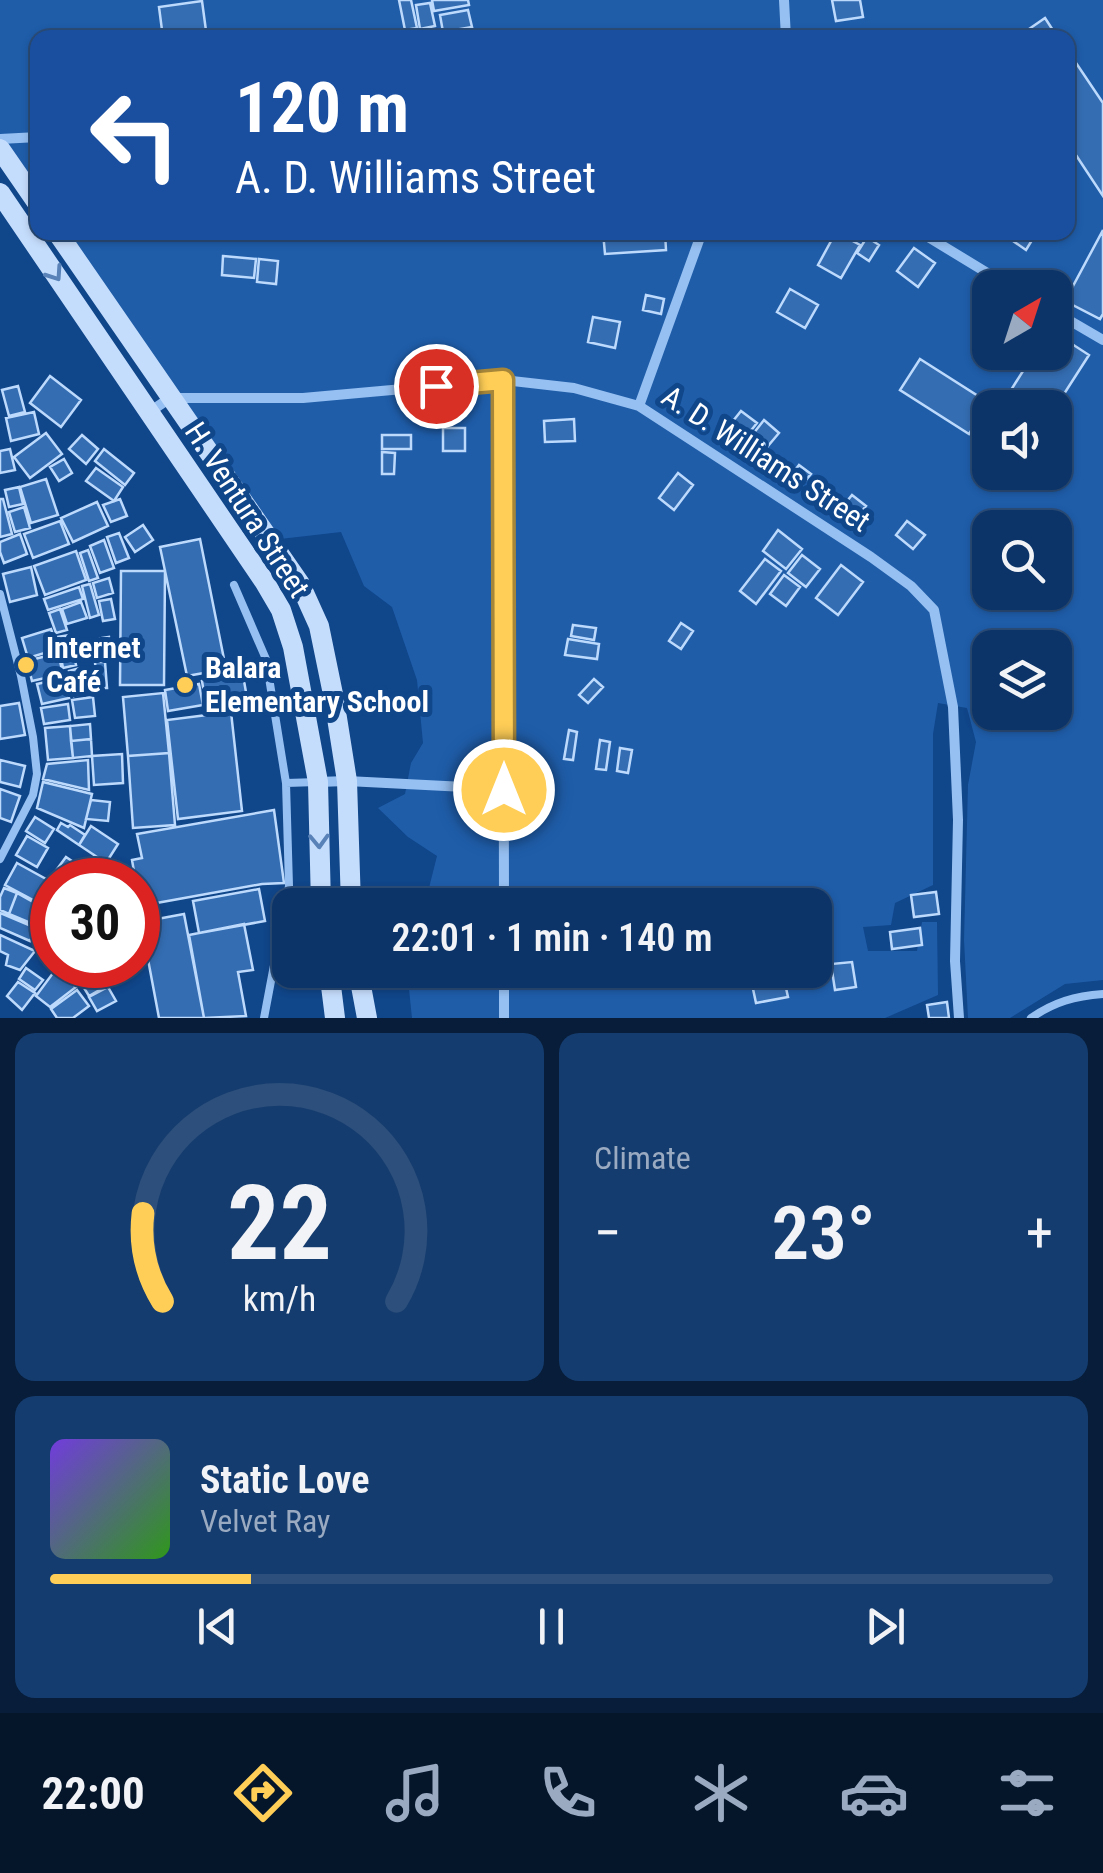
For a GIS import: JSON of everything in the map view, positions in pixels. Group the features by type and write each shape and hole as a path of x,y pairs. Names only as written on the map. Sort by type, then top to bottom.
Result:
{"street":[{"path":"784,0 786,30"},
{"path":"0,139 30,137"},
{"path":"0,149 30,192"},
{"name":"H. Ventura Street","path":"0,193 30,238"},
{"name":"H. Ventura Street","path":"32,240 281,610 293,647 318,782 321,888"},
{"name":"H. Ventura Street","path":"62,240 300,584 318,626 334,698 347,780 350,888"},
{"path":"640,406 699,240"},
{"path":"933,240 982,270"},
{"path":"1072,322 1103,340"},
{"path":"503,380 504,888"},
{"name":"A. D. Williams Street","path":"170,398 302,398 503,380 574,388 640,406 911,586 934,610 953,707 959,1018"},
{"path":"148,413 170,398"},
{"path":"318,782 347,780 504,790"},
{"path":"331,988 335,1018"},
{"path":"361,988 367,1018"},
{"path":"504,988 504,1018"}],"lane":[{"name":"H. Ventura Street","path":"234,585 266,658 286,783 290,886 264,1018"},
{"path":"0,594 22,676 37,774 33,796 0,859"},
{"path":"286,783 318,782"},
{"path":"1031,1018 1068,999 1103,994"}],"shaded area":[{"path":"0,0 1103,0 1103,980 1065,984 1010,1018 968,1018 964,940 968,785 976,742 973,730 1072,730 1072,630 972,630 972,727 967,708 938,703 933,734 933,885 895,903 891,925 863,927 868,951 917,951 922,922 937,922 938,995 885,1018 412,1018 409,988 832,988 832,888 429,888 437,856 408,837 378,808 405,794 411,763 423,743 417,680 392,607 364,586 341,532 280,539 73,240 1075,240 1075,30 30,30 30,179 0,136"}],"building":[{"path":"399,0 411,0 417,28 405,30"},
{"path":"432,0 468,0 469,5 434,11"},
{"path":"832,0 860,0 863,17 836,21"},
{"path":"202,1 206,30 162,30 159,7"},
{"path":"430,3 435,26 420,29 416,5"},
{"path":"468,10 472,27 443,30 440,15"},
{"path":"1045,18 1053,30 1028,30"},
{"path":"1075,61 1103,103 1103,196 1075,154"},
{"path":"1103,230 1100,319 1072,305 1072,288"},
{"path":"604,240 665,240 666,250 605,254"},
{"path":"832,240 851,240 860,245 841,278 818,265"},
{"path":"865,240 879,245 869,261 857,253"},
{"path":"1012,240 1032,240 1026,250"},
{"path":"914,248 935,263 918,287 897,271"},
{"path":"223,256 256,259 254,278 222,275"},
{"path":"259,259 278,261 276,284 257,282"},
{"path":"790,289 818,305 805,328 777,312"},
{"path":"646,295 664,299 661,314 643,310"},
{"path":"593,317 620,322 615,348 588,342"},
{"path":"1072,344 1089,355 1067,390 1011,390 1024,370 1072,370"},
{"path":"920,359 972,392 972,429 969,434 900,390"},
{"path":"50,376 81,400 61,427 30,403"},
{"path":"18,386 25,412 9,416 2,390"},
{"path":"741,411 757,423 737,448 721,436"},
{"path":"34,412 39,434 11,441 6,418"},
{"path":"574,419 575,441 545,442 544,421"},
{"path":"764,420 779,433 768,446 753,434"},
{"path":"443,428 465,428 465,451 443,451"},
{"path":"46,433 62,454 30,478 14,457"},
{"path":"82,435 98,449 86,464 69,449"},
{"path":"382,435 411,435 411,449 382,449"},
{"path":"10,449 15,470 0,473 0,451"},
{"path":"104,449 134,473 125,485 95,461"},
{"path":"382,452 395,453 394,474 382,474"},
{"path":"64,459 72,473 59,481 50,467"},
{"path":"799,465 811,474 800,487 789,478"},
{"path":"96,468 123,487 114,501 86,481"},
{"path":"678,473 693,485 674,510 659,498"},
{"path":"46,479 58,515 31,523 20,487"},
{"path":"19,487 23,504 9,507 5,490"},
{"path":"852,495 866,506 849,527 835,516"},
{"path":"0,499 12,534 0,537"},
{"path":"120,499 127,516 111,522 103,505"},
{"path":"97,502 108,526 73,542 61,518"},
{"path":"24,507 30,528 15,532 9,512"},
{"path":"60,521 69,544 33,558 24,534"},
{"path":"907,521 925,535 913,549 896,535"},
{"path":"143,525 153,540 135,552 125,537"},
{"path":"778,530 802,549 786,569 763,551"},
{"path":"119,533 129,558 116,563 107,537"},
{"path":"20,534 27,554 4,563 0,542"},
{"path":"200,539 226,669 187,676 160,547"},
{"path":"104,540 114,568 100,573 90,546"},
{"path":"88,550 98,578 89,581 80,553"},
{"path":"76,551 86,580 45,595 34,566"},
{"path":"802,555 820,569 806,587 788,573"},
{"path":"765,559 781,571 756,604 740,591"},
{"path":"841,565 863,582 838,615 816,598"},
{"path":"31,567 37,595 10,602 3,574"},
{"path":"121,571 165,571 164,685 120,685"},
{"path":"784,575 800,587 786,606 770,594"},
{"path":"109,578 113,593 97,598 93,583"},
{"path":"90,584 99,615 90,618 82,586"},
{"path":"79,587 83,599 48,610 44,599"},
{"path":"111,599 115,619 103,621 99,601"},
{"path":"81,602 87,618 67,624 62,609"},
{"path":"60,609 67,630 56,633 49,613"},
{"path":"681,623 693,631 681,649 669,641"},
{"path":"573,625 596,628 594,640 571,636"},
{"path":"51,629 58,649 28,658 22,638"},
{"path":"70,635 76,665 63,668 57,637"},
{"path":"109,637 112,655 93,659 89,640"},
{"path":"568,639 599,644 597,659 565,655"},
{"path":"58,653 63,674 32,681 27,661"},
{"path":"95,662 105,662 107,688 97,688"},
{"path":"80,668 86,693 74,696 69,671"},
{"path":"243,675 247,698 206,705 202,681"},
{"path":"64,678 69,698 42,704 37,684"},
{"path":"594,679 603,687 588,703 579,695"},
{"path":"199,684 203,705 168,711 165,690"},
{"path":"163,693 169,753 128,756 123,697"},
{"path":"93,697 95,716 75,718 72,700"},
{"path":"19,703 25,735 0,739 0,706"},
{"path":"68,704 70,720 44,724 41,708"},
{"path":"231,712 242,811 178,819 167,720"},
{"path":"90,724 91,739 71,741 70,726"},
{"path":"70,726 73,758 48,760 45,728"},
{"path":"569,730 577,732 573,760 564,759"},
{"path":"91,739 92,756 73,758 71,741"},
{"path":"600,740 610,742 606,770 596,769"},
{"path":"620,748 632,750 628,773 617,771"},
{"path":"169,753 175,825 133,828 128,756"},
{"path":"122,754 123,783 94,785 92,756"},
{"path":"0,760 25,766 20,787 0,782"},
{"path":"88,760 89,790 43,779 47,764"},
{"path":"43,782 92,794 84,828 37,808"},
{"path":"0,789 20,796 11,822 0,818"},
{"path":"91,800 110,802 108,821 86,819"},
{"path":"274,810 284,883 160,902 160,858 142,858 137,834"},
{"path":"35,817 54,829 45,843 26,831"},
{"path":"61,823 85,835 79,845 57,830"},
{"path":"91,826 118,844 109,858 98,858 79,845"},
{"path":"27,836 48,848 42,858 30,858 30,863 16,855"},
{"path":"17,863 30,870 30,898 5,885"},
{"path":"4,888 17,893 9,914 0,910"},
{"path":"259,889 265,921 199,933 193,901"},
{"path":"936,892 939,914 914,917 911,895"},
{"path":"17,893 30,900 30,923 9,914"},
{"path":"0,913 30,926 30,941 0,928"},
{"path":"184,914 204,1018 159,1018 153,988 160,988 160,918"},
{"path":"244,924 253,970 238,972 246,1016 204,1018 189,935"},
{"path":"920,928 922,945 892,949 890,932"},
{"path":"0,935 30,949 30,957 20,970 6,965 8,955 0,951"},
{"path":"852,962 856,987 835,990 832,964"},
{"path":"26,968 30,971 30,987 19,979"},
{"path":"18,982 35,993 22,1010 7,996"},
{"path":"42,988 75,988 50,1007 36,996"},
{"path":"84,988 103,988 89,996"},
{"path":"109,988 116,1001 97,1011 89,997"},
{"path":"753,988 786,988 788,997 756,1003"},
{"path":"77,990 89,1006 73,1018 57,1018 51,1009"},
{"path":"947,1002 949,1018 929,1018 927,1005"}],"place":[{"name":"Internet Café","path":"26,665"},
{"name":"Balara Elementary School","path":"185,685"}],"route":[{"path":"436,386 503,380 504,790"}]}
